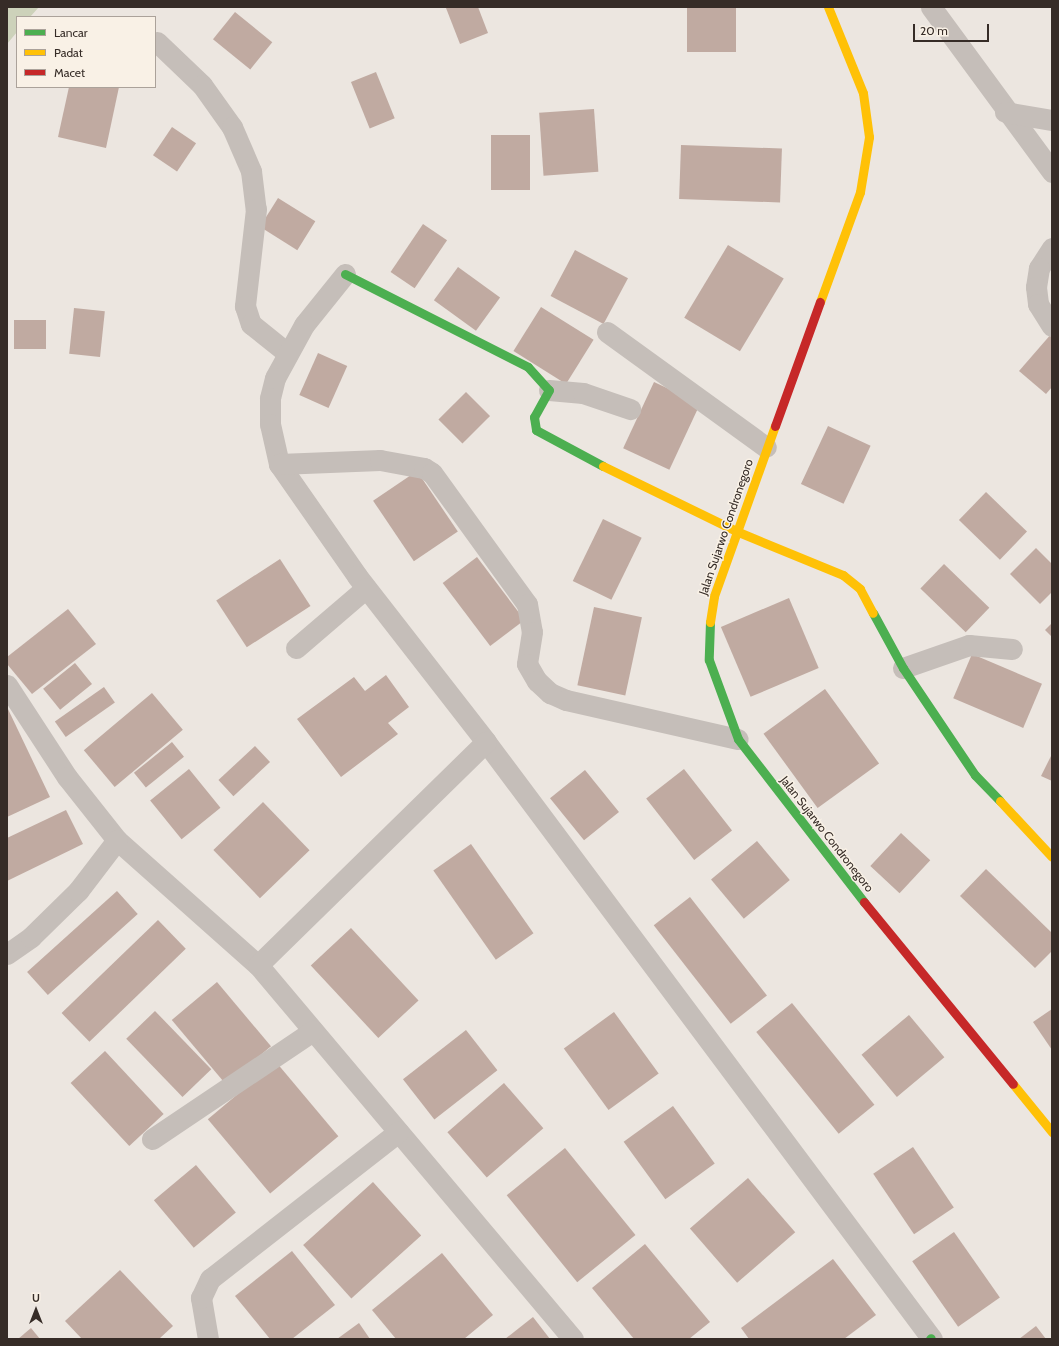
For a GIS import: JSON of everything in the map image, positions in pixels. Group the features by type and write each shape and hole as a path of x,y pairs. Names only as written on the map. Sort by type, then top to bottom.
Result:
{"street":[{"name":"Jalan Sujarwo Condronegoro","path":"828,7 863,93 869,137 867,162 860,192 736,531 714,596 708,632 709,660 721,700 738,739 827,856 1052,1132"},
{"path":"931,7 1005,112 1052,172"},
{"path":"157,42 202,85 232,127 251,171 256,209 245,306 251,324 286,352"},
{"path":"1005,112 1052,120"},
{"path":"1052,248 1039,268 1036,287 1038,304 1052,326"},
{"path":"630,409 583,393 549,390 528,367 511,356 345,274 286,352 270,398 270,424 279,464 366,588 486,742 931,1339"},
{"path":"607,332 766,448"},
{"path":"549,390 534,417 536,430 545,438 736,531 843,575 860,589 903,668 975,775 1052,858"},
{"path":"279,464 380,460 424,468 432,473 527,604 532,632 527,664 550,693 566,700 738,739"},
{"path":"296,648 366,588"},
{"path":"903,668 969,645 1012,649"},
{"path":"7,685 67,777 118,840 258,964 573,1339"},
{"path":"258,964 486,742"},
{"path":"7,954 31,937 78,891 118,840"},
{"path":"152,1139 313,1031"},
{"path":"208,1339 201,1298 210,1279 398,1132"}],"green space":[{"path":"7,7 39,7 31,16 16,16 16,33 7,44"}],"building":[{"path":"478,7 488,33 460,44 446,8"},
{"path":"687,7 736,7 736,52 687,52"},
{"path":"235,12 272,42 250,69 213,39"},
{"path":"376,72 395,118 370,128 351,82"},
{"path":"69,88 119,88 106,148 58,137"},
{"path":"594,109 598,172 544,176 539,113"},
{"path":"172,127 196,143 177,171 153,155"},
{"path":"491,135 530,135 530,190 491,190"},
{"path":"681,145 782,149 780,202 679,199"},
{"path":"278,198 315,221 297,250 260,227"},
{"path":"423,224 447,240 415,288 391,272"},
{"path":"728,245 784,278 740,351 684,318"},
{"path":"575,250 628,278 604,324 551,296"},
{"path":"458,267 500,298 476,331 434,300"},
{"path":"541,307 594,340 566,384 513,351"},
{"path":"74,308 105,311 100,357 69,354"},
{"path":"14,320 46,320 46,349 14,349"},
{"path":"1052,333 1052,387 1046,394 1019,371"},
{"path":"318,353 347,366 329,408 299,395"},
{"path":"654,382 700,404 669,470 623,448"},
{"path":"466,392 490,416 462,444 438,420"},
{"path":"828,426 871,446 844,504 801,484"},
{"path":"417,471 458,532 414,561 373,501"},
{"path":"986,492 1027,532 1000,560 959,520"},
{"path":"603,519 642,538 611,600 573,581"},
{"path":"1036,548 1052,564 1052,592 1040,604 1010,574"},
{"path":"477,557 525,620 490,646 443,583"},
{"path":"280,559 310,606 247,647 216,600"},
{"path":"944,564 989,608 966,632 920,588"},
{"path":"789,598 819,668 751,697 721,627"},
{"path":"594,607 642,617 625,695 577,685"},
{"path":"68,609 96,644 32,694 7,664 7,657"},
{"path":"1052,623 1052,637 1045,630"},
{"path":"972,654 1042,684 1023,728 953,698"},
{"path":"75,663 92,684 60,710 43,689"},
{"path":"386,675 409,707 388,723 398,734 341,777 297,719 354,677 365,691"},
{"path":"104,687 115,703 66,737 55,721"},
{"path":"825,689 879,763 818,808 764,734"},
{"path":"152,693 183,730 115,787 84,750"},
{"path":"7,707 50,797 7,817"},
{"path":"172,742 184,757 146,788 134,773"},
{"path":"255,746 270,762 233,796 218,780"},
{"path":"1052,754 1052,781 1041,776"},
{"path":"189,769 220,808 182,839 150,800"},
{"path":"684,769 732,830 694,860 646,799"},
{"path":"585,770 619,812 584,840 550,798"},
{"path":"263,802 310,850 260,898 213,850"},
{"path":"66,810 83,844 7,881 7,838"},
{"path":"901,833 930,860 900,893 870,866"},
{"path":"757,841 790,880 744,919 711,880"},
{"path":"471,844 534,933 496,960 433,870"},
{"path":"986,869 1052,933 1052,951 1035,968 960,896"},
{"path":"117,891 138,914 48,995 27,972"},
{"path":"690,897 767,996 731,1024 654,925"},
{"path":"158,920 186,949 89,1042 62,1013"},
{"path":"351,928 419,1000 378,1038 311,966"},
{"path":"217,982 271,1046 226,1084 172,1020"},
{"path":"792,1003 874,1105 839,1134 756,1032"},
{"path":"1052,1009 1052,1050 1033,1022"},
{"path":"155,1011 211,1069 182,1097 126,1039"},
{"path":"614,1012 659,1073 609,1110 564,1048"},
{"path":"909,1015 944,1057 897,1097 862,1055"},
{"path":"466,1030 497,1070 434,1119 403,1079"},
{"path":"105,1051 164,1114 129,1146 71,1083"},
{"path":"276,1062 338,1136 270,1194 208,1119"},
{"path":"504,1083 543,1128 487,1177 447,1132"},
{"path":"673,1106 715,1163 665,1199 624,1142"},
{"path":"913,1147 954,1208 914,1234 873,1174"},
{"path":"565,1148 635,1235 577,1282 507,1195"},
{"path":"196,1165 236,1212 194,1248 154,1200"},
{"path":"748,1178 795,1232 737,1283 690,1229"},
{"path":"373,1182 421,1236 351,1298 303,1245"},
{"path":"954,1232 1000,1298 958,1327 912,1261"},
{"path":"645,1244 710,1322 689,1339 634,1339 592,1288"},
{"path":"292,1251 335,1305 292,1339 270,1339 235,1296"},
{"path":"442,1253 493,1315 464,1339 396,1339 372,1310"},
{"path":"833,1259 876,1315 844,1339 749,1339 741,1328"},
{"path":"120,1270 173,1326 159,1339 82,1339 65,1321"},
{"path":"533,1317 550,1339 505,1339"},
{"path":"359,1323 370,1339 337,1339"},
{"path":"1036,1326 1046,1339 1019,1339"},
{"path":"31,1328 40,1339 18,1339"}],"traffic: fast":[{"path":"345,274 528,367 549,390 534,417 536,430 603,466"},
{"path":"873,613 903,668 975,775 1000,801"},
{"path":"710,622 709,660 738,739 864,902"}],"traffic: slow":[{"path":"820,302 860,192 869,137 863,93 828,7"},
{"path":"710,622 714,596 775,426"},
{"path":"603,466 736,531 843,575 860,589 873,613"},
{"path":"1000,801 1052,857"},
{"path":"1013,1084 1052,1132"}],"traffic: jam":[{"path":"775,426 820,302"},
{"path":"864,902 1013,1084"}]}
